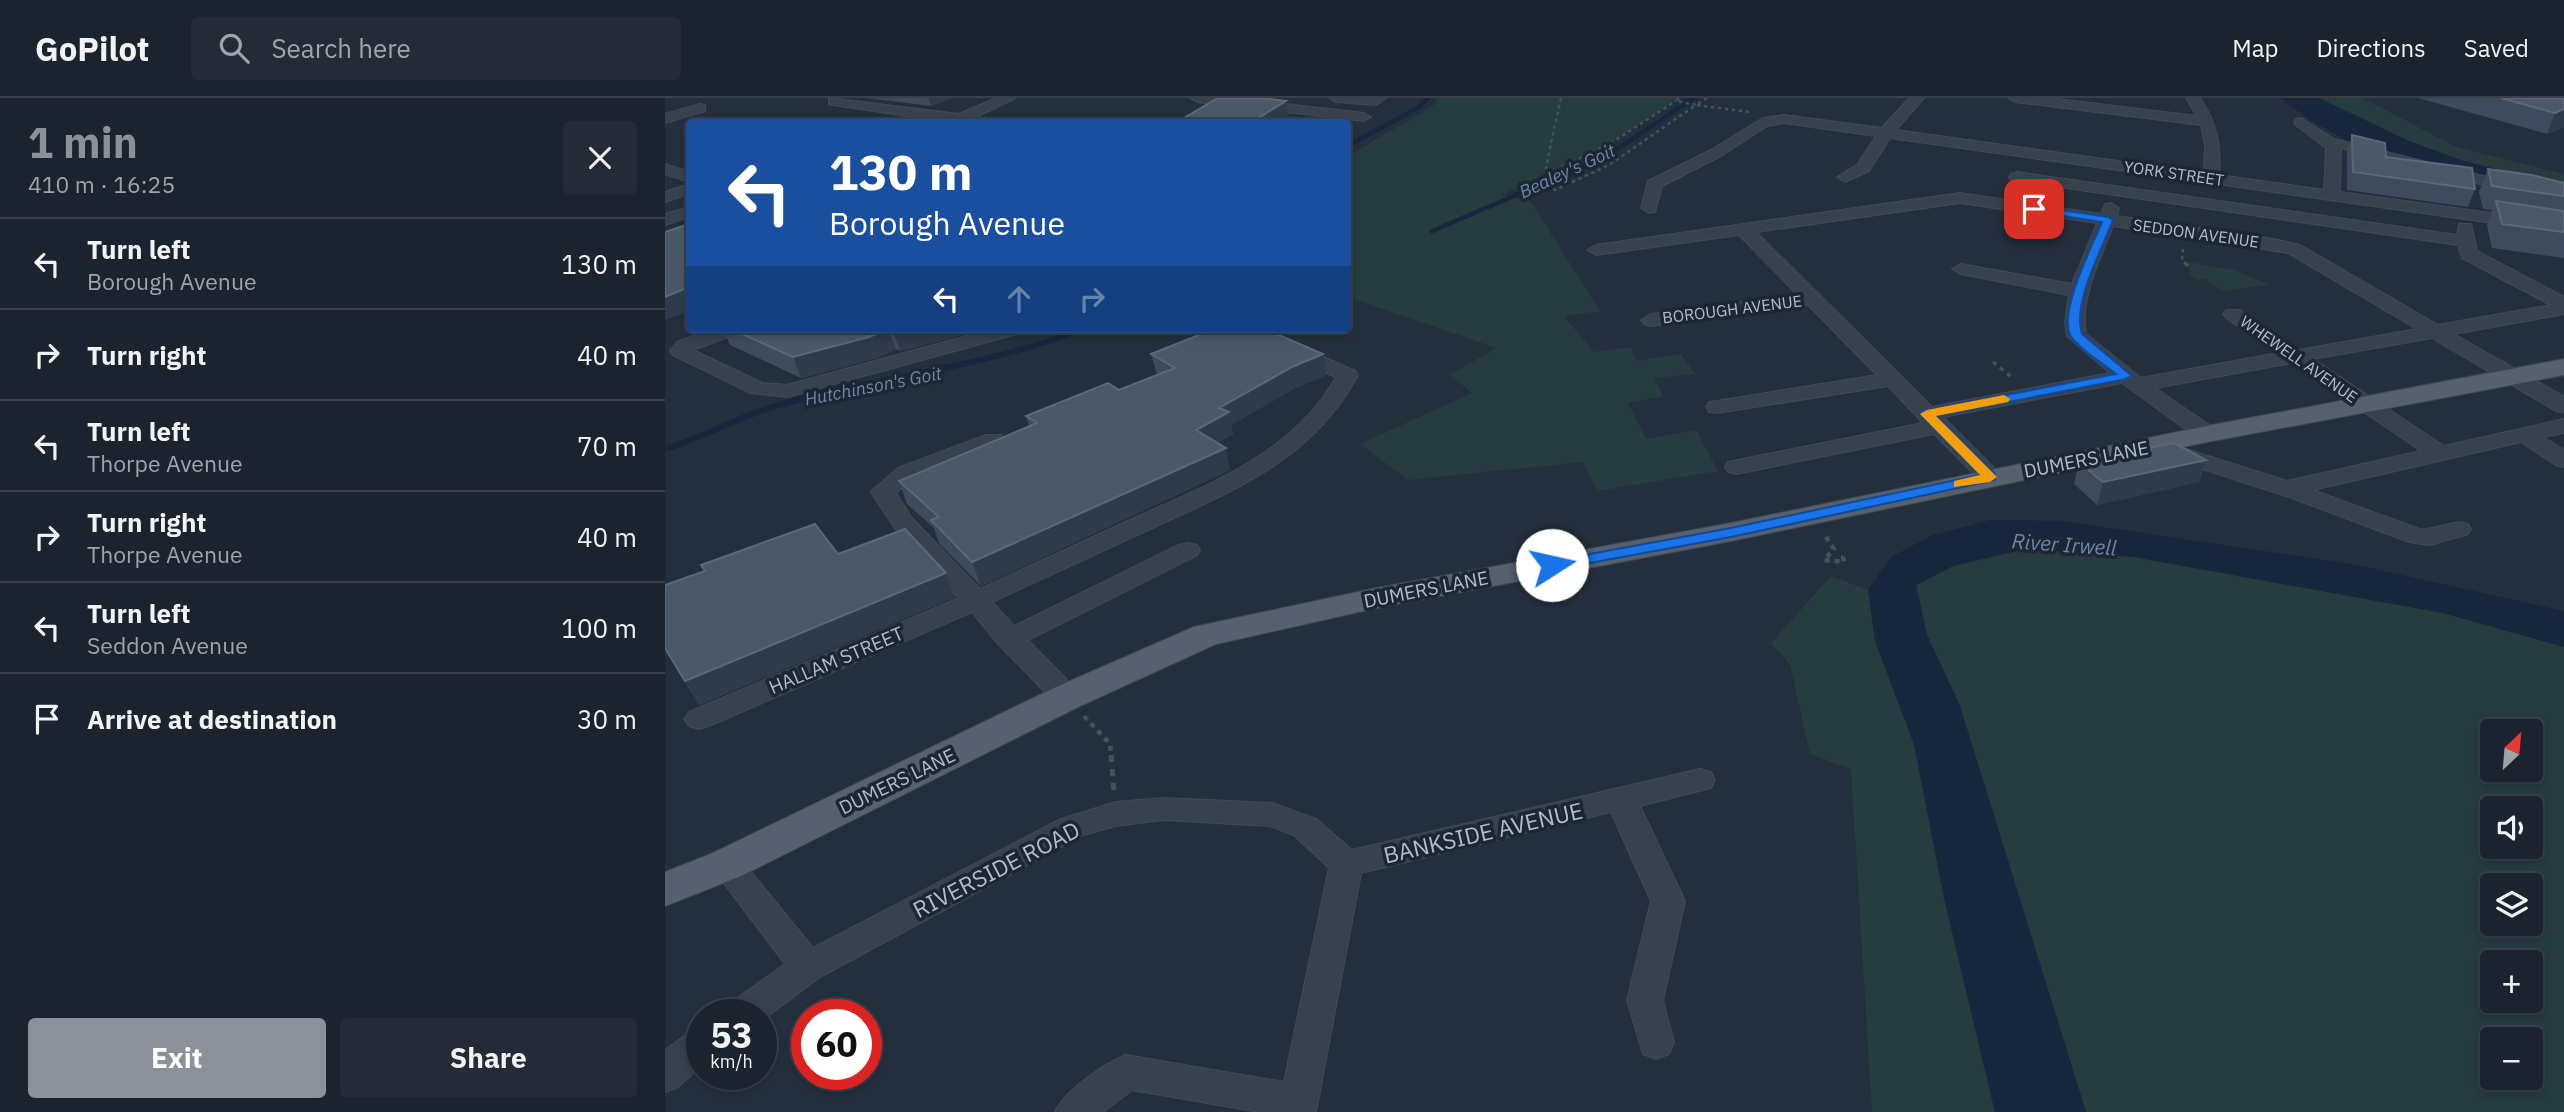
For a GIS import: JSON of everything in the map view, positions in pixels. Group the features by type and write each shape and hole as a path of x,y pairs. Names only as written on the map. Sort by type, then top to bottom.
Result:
{"main road":[{"name":"DUMERS LANE","path":"665,890 726,865 1067,697 1206,635 1372,599 1731,532 2207,434 2564,367"}],"street":[{"path":"838,98 834,101 945,119"},
{"path":"961,119 1008,98"},
{"path":"1197,98 1364,117"},
{"path":"1336,98 1376,101 1379,98"},
{"path":"1845,177 1863,168 1886,133 1917,98"},
{"path":"2015,98 2208,122"},
{"path":"2193,98 2208,122 2214,152 2211,178"},
{"path":"665,119 700,108"},
{"path":"1649,208 1654,184 1716,153 1763,122 1784,119"},
{"name":"YORK STREET","path":"1784,119 2564,228"},
{"path":"2301,121 2332,143 2564,201"},
{"path":"2332,143 2332,195"},
{"path":"665,169 686,176"},
{"path":"2017,177 2466,241"},
{"path":"665,197 686,190"},
{"path":"2307,219 2309,192"},
{"name":"SEDDON AVENUE","path":"1596,250 1960,198 2110,214 2294,249 2514,376"},
{"path":"665,220 686,213"},
{"path":"2464,213 2468,254 2564,306"},
{"path":"2110,214 2080,292 2073,325 2077,336 2131,380 2207,434"},
{"name":"BOROUGH AVENUE","path":"1744,230 1990,477"},
{"path":"1961,269 2080,292"},
{"name":"BOROUGH AVENUE","path":"1651,320 1812,299"},
{"path":"1736,467 1933,420 2131,380 2296,358 2564,306"},
{"name":"WHEWELL AVENUE","path":"2233,314 2440,454"},
{"path":"721,333 684,346 680,351 758,389 787,391 999,333"},
{"name":"HALLAM STREET","path":"699,719 974,601 1244,477 1289,447 1336,397 1347,375 1253,333"},
{"path":"2514,376 2564,406"},
{"path":"1717,407 1892,379"},
{"path":"2283,489 2564,426"},
{"path":"2524,435 2564,460"},
{"path":"994,440 906,472 883,492 890,509 1009,639 1067,697"},
{"path":"2155,446 2419,537 2430,538 2459,529"},
{"path":"1009,639 1188,550"},
{"name":"BANKSIDE AVENUE","path":"1346,864 1700,780"},
{"path":"1621,799 1668,901 1644,1000 1656,1043"},
{"name":"RIVERSIDE ROAD","path":"764,999 808,967 1072,827 1116,814 1163,809 1272,815 1305,827 1346,864"},
{"path":"1074,1112 1126,1072 1299,1107 1346,864"},
{"path":"726,865 808,967"},
{"path":"665,1075 686,1056"}],"path":[{"path":"1561,98 1546,167 1549,174 1587,157 1638,128 1678,100 1784,119"},
{"path":"1553,181 1555,190 1609,165 1707,98"},
{"path":"1826,537 1834,549 1824,560 1844,562 1843,557 1848,555"},
{"path":"1067,697 1109,744 1116,814"}],"green space":[{"path":"1437,98 1680,98 1591,155 1501,195 1531,202 1600,311 1564,316 1594,352 1631,347 1636,361 1681,354 1695,374 1654,378 1663,396 1628,403 1646,439 1696,430 1718,471 1598,491 1582,462 1408,480 1360,444 1472,393 1450,375 1496,348 1351,298 1351,154 1433,106"},
{"path":"2319,98 2363,98 2456,147 2564,174 2564,187 2461,160 2411,142"},
{"path":"2188,262 2235,270 2269,285 2223,291 2205,279 2197,280 2191,276"},
{"path":"2026,548 2134,557 2443,613 2564,647 2564,1112 2086,1112 1960,706 1927,635 1916,585 1953,566"},
{"path":"1831,576 1868,590 1875,641 1914,744 1944,898 1995,1112 1872,1112 1851,769 1810,754 1790,665 1771,643"}],"water":[{"path":"2280,98 2319,98 2411,142 2461,160 2564,187 2564,197 2350,142 2310,120"},
{"name":"River Irwell","path":"1990,520 2063,521 2352,564 2564,611 2564,647 2443,613 2134,557 2026,549 1953,566 1916,585 1927,635 1960,706 2086,1112 1995,1112 1944,898 1914,744 1875,641 1868,590 1891,557 1933,535"}],"building":[{"path":"1218,98 1286,101 1257,119 1182,119"},
{"path":"2501,98 2564,98 2564,109 2555,113"},
{"path":"2352,135 2385,143 2386,157 2472,168 2475,189 2353,172"},
{"path":"2488,169 2564,183 2564,196 2492,186"},
{"path":"2496,201 2564,211 2564,232 2502,224"},
{"path":"686,225 686,288 665,297 665,232"},
{"path":"740,333 878,333 869,337 793,357"},
{"path":"1204,333 1274,333 1323,354 1292,367 1219,408 1229,412 1196,430 1226,448 972,562 931,520 939,517 899,481 1037,423 1026,416 1108,383 1119,390 1175,368 1151,354"},
{"path":"2174,443 2206,460 2103,482 2079,462"},
{"path":"815,524 838,554 905,529 946,573 685,681 665,648 665,585 705,571 701,565"}],"waterway":[{"name":"Hutchinson's Goit","path":"1351,144 1418,108 1428,98"},
{"name":"Bealey's Goit","path":"1432,231 1607,156 1694,98"},
{"name":"Hutchinson's Goit","path":"665,449 779,405 969,363 1071,333"}],"slow traffic":[{"path":"1959,484 1990,477 1927,414 2004,399"}],"route":[{"path":"1552,565 1731,532 1990,477 1927,414 2126,376 2077,336 2073,325 2080,292 2108,220 2034,209"}]}
